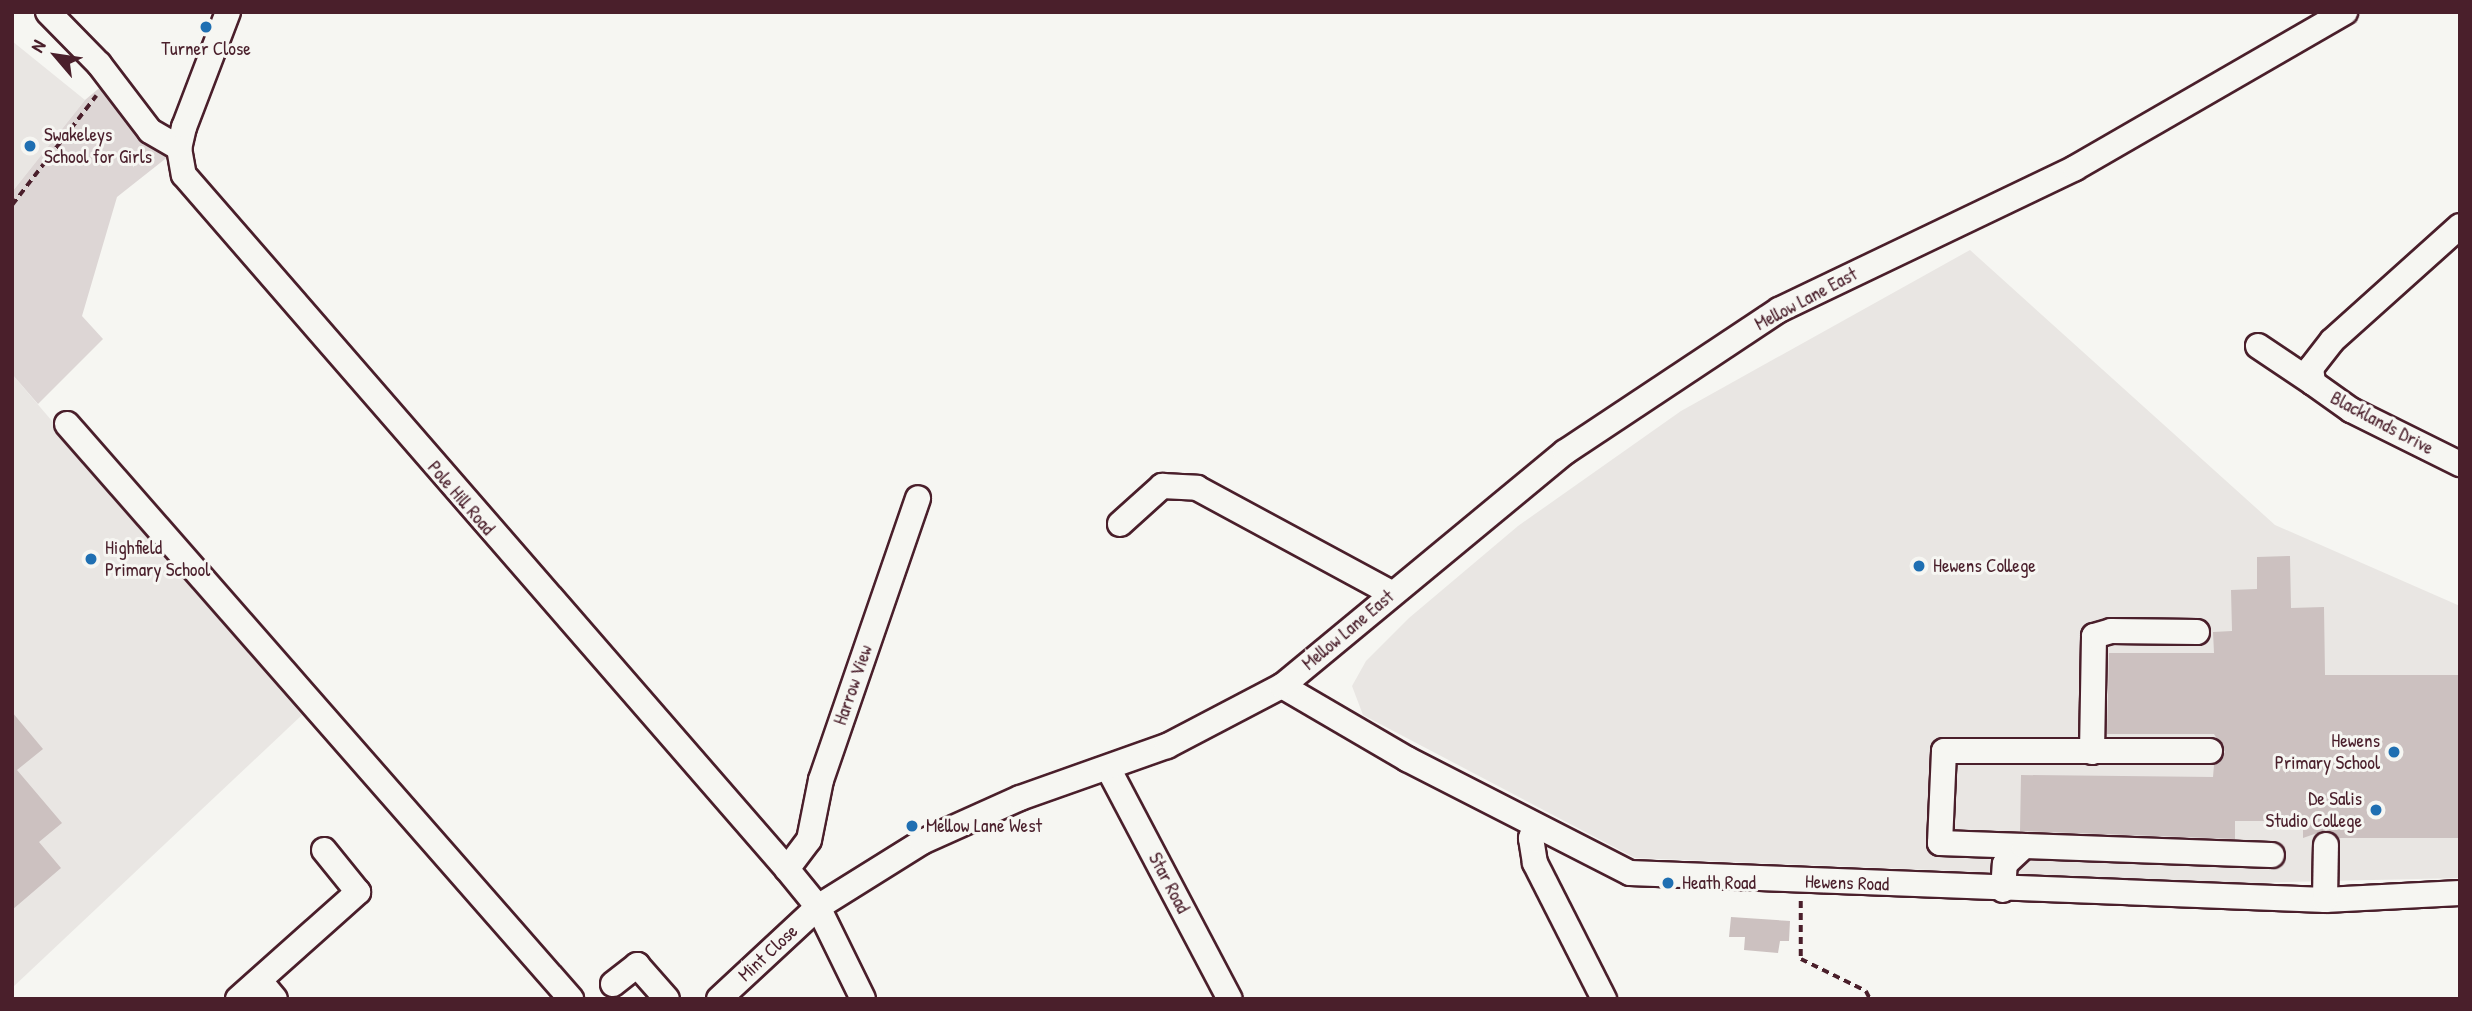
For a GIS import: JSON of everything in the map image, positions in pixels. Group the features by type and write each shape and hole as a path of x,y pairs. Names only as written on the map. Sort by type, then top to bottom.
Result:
{"street":[{"path":"48,12 110,79 149,131 179,148 228,12"},
{"name":"Mellow Lane East","path":"1282,686 1391,593 1565,452 1779,310 2075,168 2345,12"},
{"name":"Pole Hill Road","path":"179,148 180,167 194,189 818,907 863,999"},
{"name":"Blacklands Drive","path":"2460,226 2332,341 2311,368 2313,383 2351,410 2460,464"},
{"path":"2258,346 2313,383"},
{"path":"67,424 571,999"},
{"path":"1120,524 1163,486 1197,488 1391,593"},
{"name":"Harrow View","path":"787,869 809,840 821,780 918,498"},
{"path":"2092,752 2094,636 2111,631 2197,632"},
{"path":"818,907 976,816 1167,746 1282,686"},
{"name":"Hewens Road","path":"1282,686 1535,826 1630,873 2003,890 2325,900 2460,892"},
{"path":"2210,751 1944,751 1940,843 2272,855"},
{"name":"Star Road","path":"1108,768 1230,999"},
{"path":"1535,826 1531,838 1535,863 1604,999"},
{"path":"2325,900 2326,845"},
{"path":"2003,890 2005,864 2024,846"},
{"path":"239,999 268,990 358,892 324,850"},
{"name":"Mint Close","path":"719,999 818,907"},
{"path":"612,984 637,965 667,999"}],"path":[{"path":"12,205 110,79"},
{"path":"1800,881 1801,958 1866,991 1870,999"}],"shaded area":[{"name":"Swakeleys School for Girls","path":"12,41 85,100 12,192"},
{"path":"110,79 179,148 117,197 82,316 103,339 38,404 12,374 12,192 85,100"},
{"name":"Hewens College","path":"1970,250 2275,525 2460,606 2460,878 2249,883 1635,858 1363,715 1352,686 1366,661 1409,618 1518,526 1681,411"},
{"name":"Highfield Primary School","path":"12,374 302,715 12,988"}],"building":[{"path":"2290,556 2291,608 2324,607 2325,675 2460,675 2460,838 2339,838 2326,830 2303,838 2303,821 2235,821 2235,839 2020,831 2021,775 2213,777 2214,765 2225,752 2214,734 2107,734 2109,653 2214,653 2213,632 2232,631 2231,590 2257,589 2257,557"},
{"path":"12,712 43,749 17,770 62,823 39,842 61,868 12,910"},
{"path":"1731,917 1790,921 1789,941 1780,941 1778,953 1744,950 1745,937 1729,937"}],"place":[{"name":"Turner Close","path":"206,27"},
{"name":"Swakeleys School for Girls","path":"30,146"},
{"name":"Highfield Primary School","path":"91,559"},
{"name":"Hewens College","path":"1919,566"},
{"name":"Hewens Primary School","path":"2394,752"},
{"name":"De Salis Studio College","path":"2376,810"},
{"name":"Mellow Lane West","path":"912,826"},
{"name":"Heath Road","path":"1668,883"}]}
